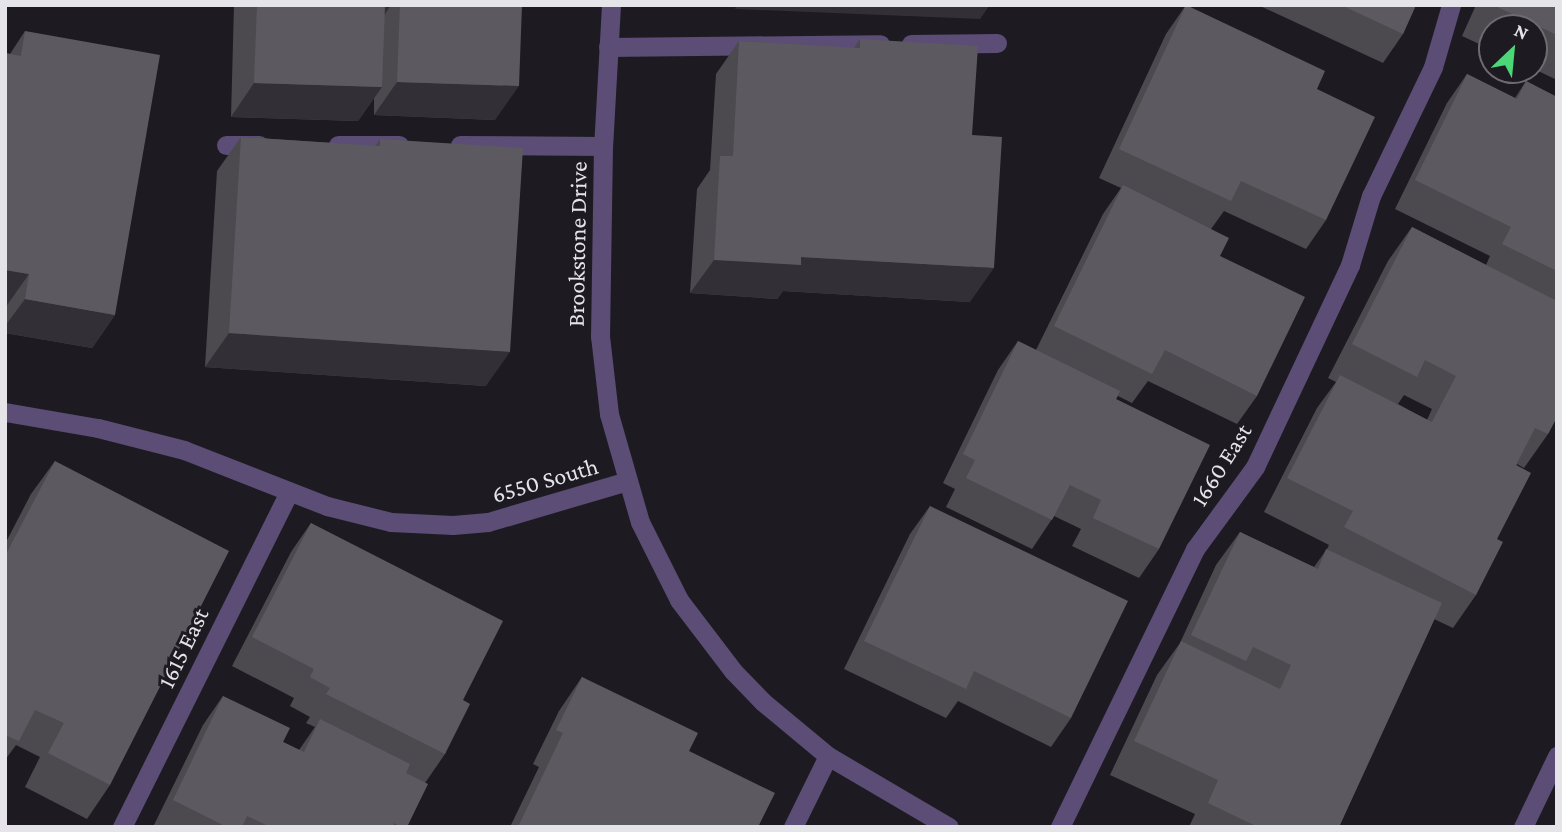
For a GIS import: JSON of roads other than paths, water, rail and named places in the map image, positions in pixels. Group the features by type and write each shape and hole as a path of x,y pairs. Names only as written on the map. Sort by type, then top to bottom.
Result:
{"street":[{"name":"Brookstone Drive","path":"611,5 603,146 601,349 609,414 627,481"},
{"name":"1660 East","path":"1060,827 1195,549 1255,467 1350,265 1371,196 1433,67 1451,5"},
{"path":"608,47 998,43"},
{"path":"226,145 282,145"},
{"path":"324,145 603,146"},
{"name":"6550 South","path":"5,412 86,426 184,450 289,492 380,519 453,526 522,515 627,481 657,562 705,637 763,702 828,756 949,827"},
{"name":"1615 East","path":"122,827 289,492"},
{"path":"793,827 828,756"},
{"path":"1523,827 1557,756"}]}
